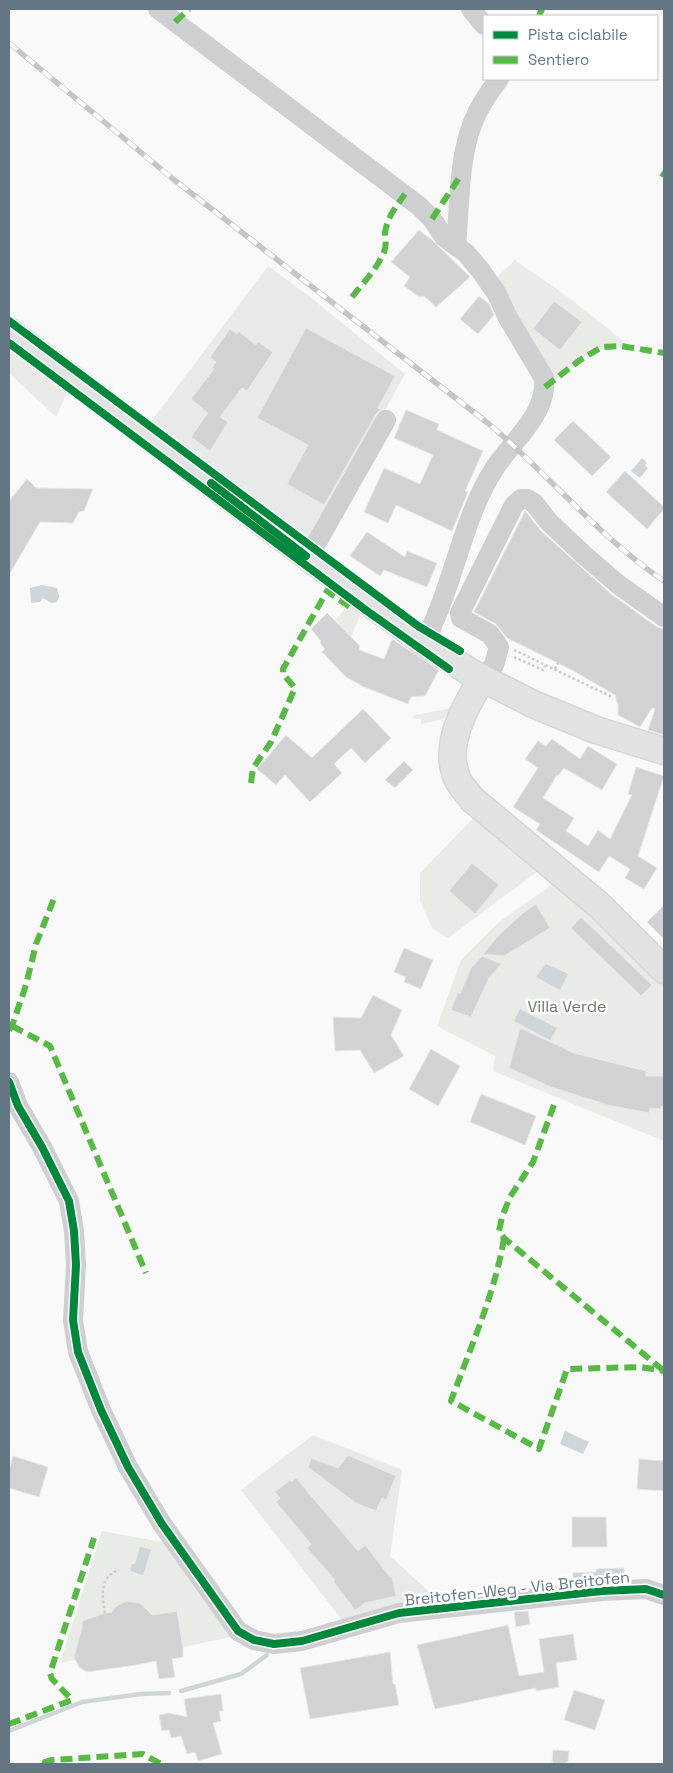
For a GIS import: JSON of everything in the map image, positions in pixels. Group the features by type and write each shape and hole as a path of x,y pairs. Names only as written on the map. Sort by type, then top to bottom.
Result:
{"main road":[{"path":"9,332 251,512 308,558 425,643 482,679 533,704 596,730 664,751"},
{"path":"482,679 458,727 452,756 457,779 473,800 600,906 664,970"}],"street":[{"path":"158,9 404,194 432,219 444,237 466,253 481,271 497,294 508,318 544,378 545,387 542,403 481,490 445,593 425,643"},
{"path":"471,9 483,24"},
{"path":"456,246 462,170 468,140 480,108 498,80"},
{"path":"308,558 386,420"},
{"path":"482,679 494,665 499,647 490,634 461,618 460,613 514,505 521,499 527,499 534,503 550,522 584,555 620,585 664,617"},
{"name":"Breitofen-Weg - Via Breitofen","path":"9,1082 18,1106 69,1201 74,1231 76,1265 73,1320 78,1352 101,1410 128,1467 162,1524 238,1631 254,1640 274,1644 302,1641 399,1613 602,1591 646,1589 664,1594"}],"path":[{"path":"513,649 612,696"},
{"path":"510,655 543,670 546,665"},
{"path":"555,669 558,662"},
{"path":"105,1613 102,1597 103,1588 107,1578 112,1573 120,1570"}],"shaded area":[{"path":"268,266 310,297 405,374 310,545 150,423"},
{"path":"642,458 647,463 645,465 648,468 640,478 631,471"},
{"path":"42,585 57,588 59,597 57,602 51,603 43,598 40,602 31,603 30,588"},
{"path":"546,964 568,974 560,990 536,977"},
{"path":"520,1009 557,1028 550,1040 514,1021"},
{"path":"565,1431 589,1442 583,1454 560,1444"},
{"path":"313,1435 402,1470 390,1556 436,1598 346,1625 241,1490"},
{"path":"140,1547 151,1550 143,1575 130,1571 132,1564 135,1564"}],"green space":[{"path":"515,260 572,300 632,348 614,347 600,349 586,356 561,377 553,381 490,284"},
{"path":"9,348 68,391 56,417 9,373"},
{"path":"350,604 361,613 351,637 335,620"},
{"path":"451,708 444,719 421,724 421,719 413,718 414,715"},
{"path":"483,808 549,863 448,938 432,928 420,901 420,873"},
{"name":"Villa Verde","path":"559,879 664,978 664,1141 493,1071 495,1056 437,1026 461,960 498,923"},
{"path":"102,1531 167,1543 231,1637 183,1647 177,1611 152,1615 140,1603 126,1601 115,1607 112,1612 82,1621 74,1657 75,1660 60,1663"}],"building":[{"path":"419,230 470,277 436,307 424,296 419,297 404,286 410,277 391,262"},
{"path":"479,296 489,304 494,315 478,334 460,319"},
{"path":"554,301 582,322 560,350 533,329"},
{"path":"306,328 395,376 378,408 381,409 376,414 324,505 287,484 308,445 257,418"},
{"path":"230,329 237,334 238,331 256,345 258,342 273,352 247,391 242,388 220,417 228,422 210,451 191,437 208,413 191,399 214,369 212,368 216,362 210,357"},
{"path":"406,410 439,424 437,430 483,451 465,491 468,492 452,531 396,505 388,523 364,512 384,468 420,484 433,455 394,438"},
{"path":"573,421 611,457 592,476 554,440"},
{"path":"625,471 664,507 647,529 606,492"},
{"path":"27,479 36,488 93,489 84,511 79,512 73,523 40,522 9,575 9,501"},
{"path":"525,511 541,531 611,594 657,627 664,629 664,735 648,730 655,709 652,708 640,727 618,715 615,695 572,670 507,638 496,624 474,612"},
{"path":"367,532 405,557 407,551 437,563 427,587 384,570 380,576 350,556"},
{"path":"327,613 360,646 359,650 384,659 392,639 439,670 425,696 411,697 408,704 364,687 346,677 322,652 325,649 311,629"},
{"path":"363,709 391,738 365,763 351,748 334,764 342,773 310,802 285,775 276,785 257,769 286,735 312,758"},
{"path":"552,739 580,759 588,746 617,764 602,790 564,768 557,775 543,798 574,818 566,831 588,846 598,830 610,839 632,795 628,794 636,767 664,776 638,856 657,868 644,889 625,878 630,869 609,856 599,872 536,830 540,824 513,807 538,768 525,759 538,741 546,746"},
{"path":"404,761 413,770 395,788 385,780"},
{"path":"472,863 499,885 475,914 449,891"},
{"path":"536,904 550,928 504,956 483,954 498,936"},
{"path":"664,905 664,939 647,922"},
{"path":"581,917 652,985 641,996 571,928"},
{"path":"404,948 433,960 421,989 404,982 406,977 394,972"},
{"path":"482,956 501,964 489,978 471,1017 451,1010 471,968"},
{"path":"373,995 402,1010 391,1035 404,1056 374,1073 360,1050 335,1051 333,1017 361,1018"},
{"path":"520,1028 574,1053 646,1071 646,1076 664,1076 664,1107 661,1106 661,1109 650,1108 649,1113 608,1105 551,1087 509,1068"},
{"path":"431,1049 460,1066 438,1106 409,1089"},
{"path":"481,1094 536,1116 525,1145 470,1122"},
{"path":"348,1455 396,1476 386,1500 382,1498 376,1511 356,1503 308,1467 311,1458 338,1468"},
{"path":"13,1456 48,1467 39,1497 9,1488 9,1470"},
{"path":"639,1459 664,1461 664,1491 637,1489"},
{"path":"296,1478 358,1551 365,1545 390,1577 392,1577 396,1596 365,1603 355,1610 333,1581 335,1580 307,1548 311,1544 276,1502 280,1498 275,1492 290,1480 291,1482"},
{"path":"572,1517 606,1517 607,1547 572,1547"},
{"path":"624,1568 625,1578 573,1582 573,1573 596,1572 596,1569"},
{"path":"126,1601 140,1603 152,1615 177,1611 183,1657 172,1659 175,1677 159,1679 156,1661 87,1672 79,1667 74,1657 82,1621 112,1612 115,1607"},
{"path":"528,1611 530,1624 516,1627 514,1612"},
{"path":"508,1625 519,1676 544,1672 539,1639 573,1634 577,1660 556,1663 559,1687 536,1691 536,1688 435,1709 417,1645"},
{"path":"390,1652 393,1684 395,1684 399,1705 310,1719 300,1668"},
{"path":"574,1690 605,1700 595,1730 564,1720"},
{"path":"221,1694 223,1711 219,1711 221,1721 213,1723 222,1754 198,1761 195,1752 187,1754 181,1736 171,1738 169,1730 162,1731 159,1715 169,1713 187,1717 184,1699"},
{"path":"553,1750 569,1751 568,1762 565,1764 552,1763"}],"waterway":[{"path":"181,1691 241,1674 267,1655"},
{"path":"9,1731 82,1702 141,1694 169,1693"}],"railway":[{"path":"9,43 173,179 489,424 618,545 664,581"}],"marked path":[{"path":"175,22 189,9"},
{"path":"539,15 542,9"},
{"path":"432,219 461,175"},
{"path":"352,297 378,264 384,252 385,233 388,222 392,212 405,194"},
{"path":"545,387 580,360 602,347 621,346 664,353"},
{"path":"251,783 253,768 271,742 295,688 283,674 283,669 327,591 354,610"},
{"path":"9,1030 26,985 36,944 55,896"},
{"path":"12,1026 50,1046 146,1273"},
{"path":"554,1105 533,1162 510,1197 499,1231 504,1238 664,1371"},
{"path":"504,1238 495,1280 451,1401 539,1449 567,1369 641,1367 664,1371"},
{"path":"9,1724 72,1700 52,1679 50,1673 94,1538"},
{"path":"44,1764 52,1760 143,1754 161,1764"}],"cycle path":[{"path":"9,321 418,626 460,651"},
{"path":"9,343 367,611 449,669"},
{"path":"211,483 306,556"},
{"path":"9,1082 18,1106 42,1147 69,1201 74,1231 76,1265 73,1320 78,1352 101,1410 128,1467 162,1524 238,1631 254,1640 274,1644 302,1641 399,1613 602,1591 646,1589 664,1595"}]}
